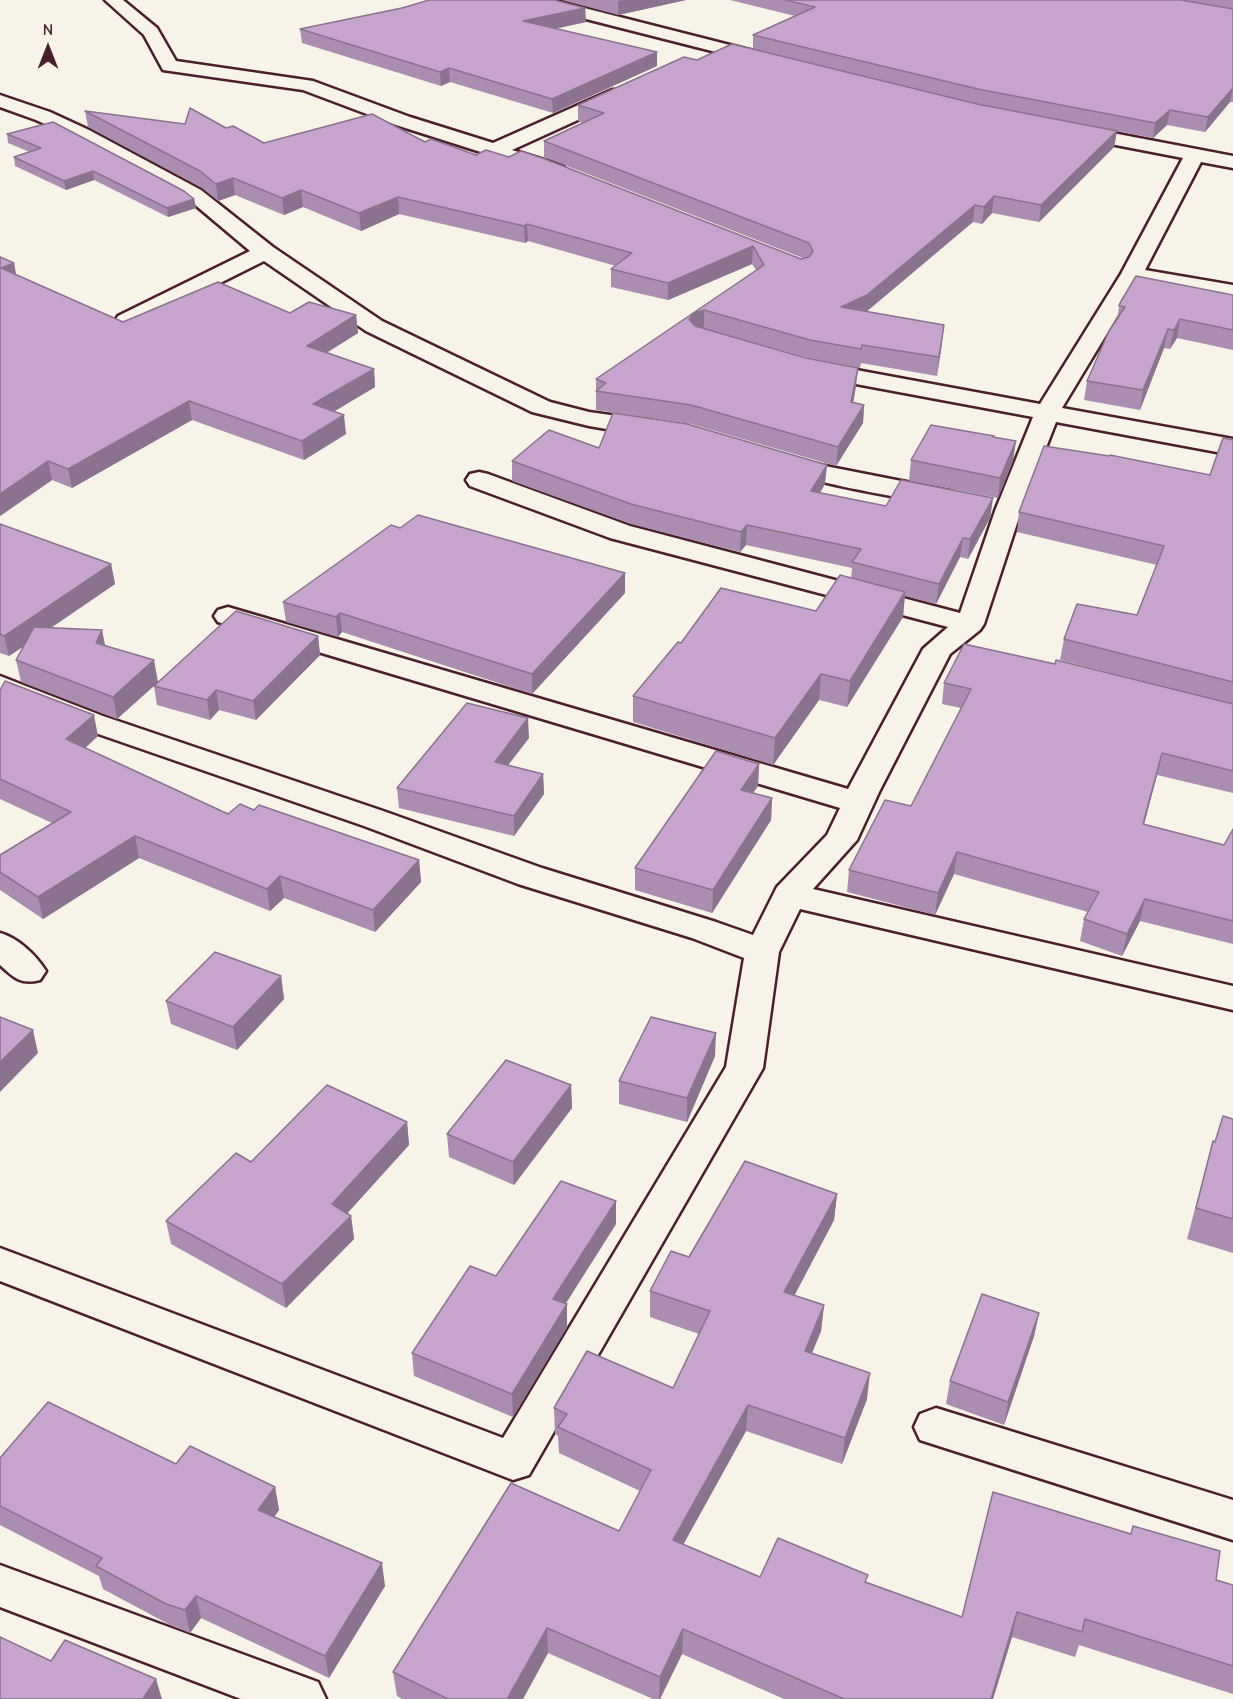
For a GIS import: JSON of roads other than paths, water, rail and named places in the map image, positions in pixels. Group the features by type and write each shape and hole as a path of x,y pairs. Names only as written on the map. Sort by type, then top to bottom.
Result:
{"street":[{"path":"113,0 151,32 169,66 306,86 575,178"},
{"path":"532,0 696,51 778,63"},
{"path":"495,150 640,84"},
{"path":"0,101 43,116 194,194 265,252 375,326 541,407 589,419 679,432"},
{"path":"1057,128 1233,162"},
{"path":"971,640 986,506 1132,274 1178,183 1195,155"},
{"path":"126,321 265,252"},
{"path":"1132,274 1233,292"},
{"path":"794,364 1233,447"},
{"path":"766,458 810,471 986,506"},
{"path":"479,480 620,532 971,640"},
{"path":"228,616 859,803"},
{"path":"0,1264 513,1461 744,1068 762,952 789,895 841,840 938,649 971,640"},
{"path":"0,685 92,722 375,819 530,876 704,930 762,952"},
{"path":"789,895 1233,998"},
{"path":"0,945 28,971"},
{"path":"936,1427 1233,1520"},
{"path":"0,1586 301,1699"}]}
